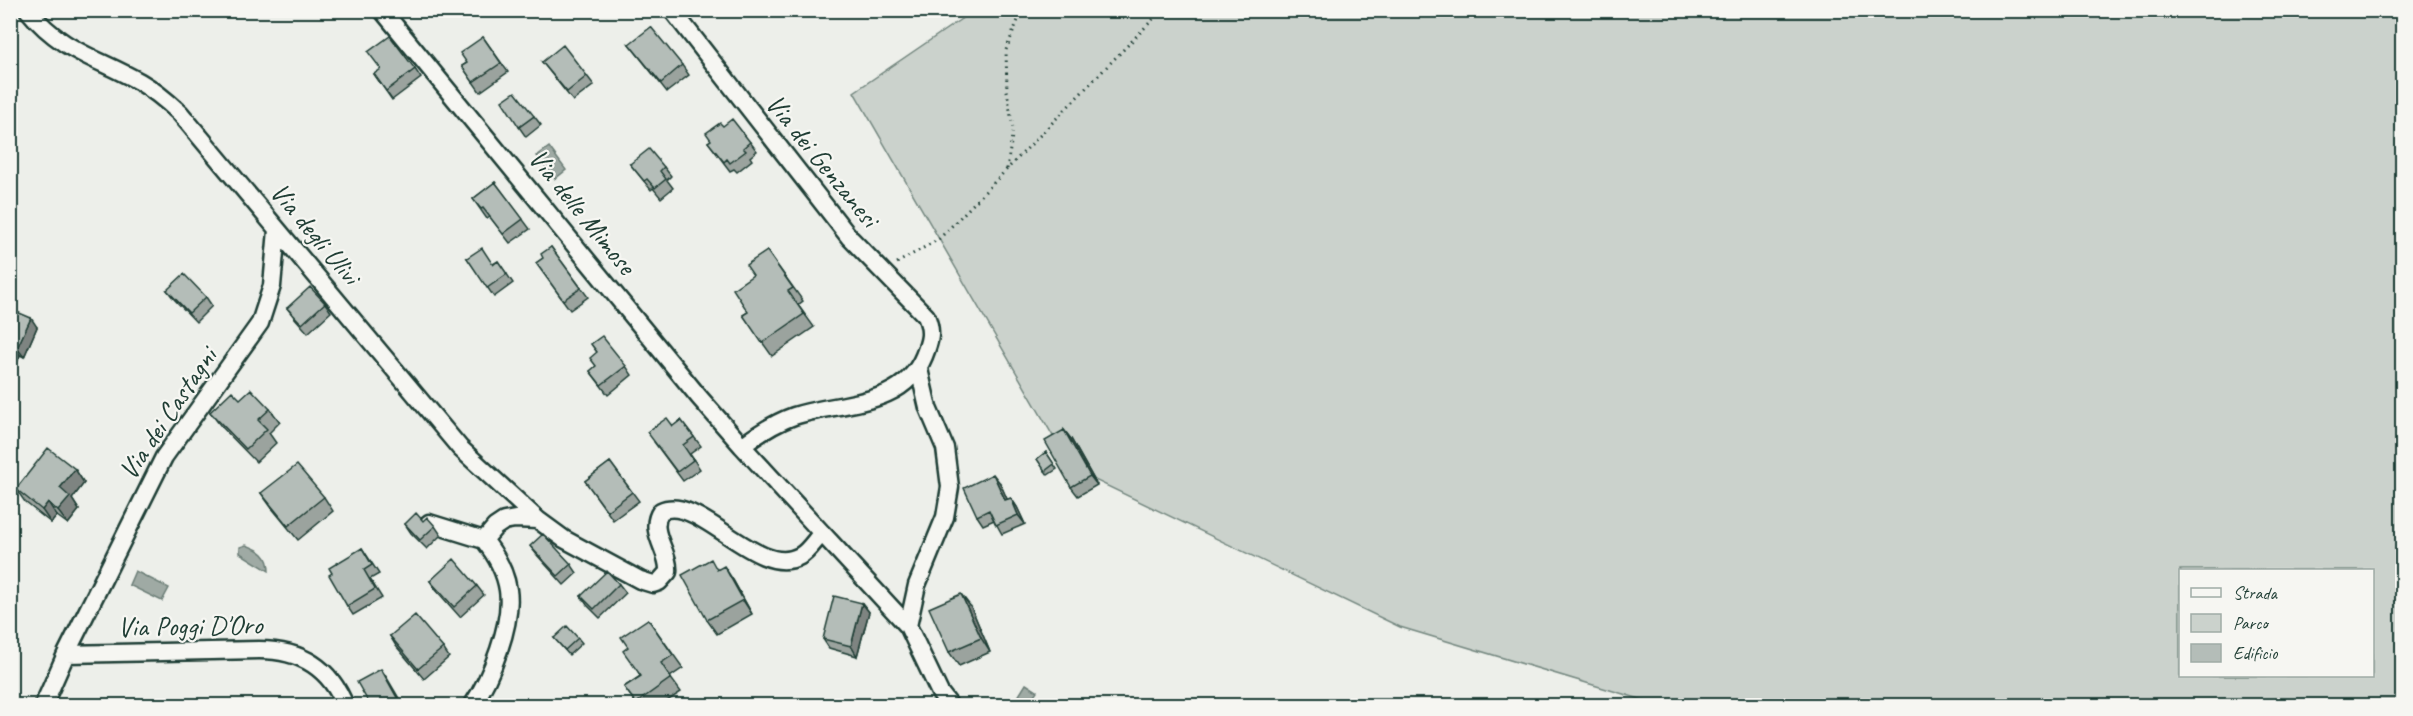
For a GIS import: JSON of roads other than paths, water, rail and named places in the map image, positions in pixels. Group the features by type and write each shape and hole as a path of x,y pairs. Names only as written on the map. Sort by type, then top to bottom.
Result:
{"street":[{"name":"Via degli Ulivi","path":"28,10 42,26 66,46 140,82 171,105 193,127 460,448 538,520"},
{"name":"Via delle Mimose","path":"382,10 742,446"},
{"name":"Via dei Genzanesi","path":"672,10 837,222 882,272 927,316 931,339 919,369"},
{"name":"Via dei Castagni","path":"66,654 165,457 260,323 268,304 273,277 277,230"},
{"path":"919,369 904,385 886,395 784,420 768,427 742,446 908,626 940,693 950,705"},
{"path":"908,626 917,585 945,517 950,487 945,448 925,398 919,369"},
{"path":"484,540 495,527 504,521 538,520 564,539 634,577 653,584 659,582 668,572 667,559 658,538 656,523 661,511 667,508 683,509 754,551 778,559 798,557 822,532"},
{"path":"429,523 484,540 501,566 508,590 508,605 494,665 472,705"},
{"name":"Via Poggi D'Oro","path":"66,654 281,651 302,656 319,667 333,681 345,705"},
{"path":"43,705 66,654"}]}
